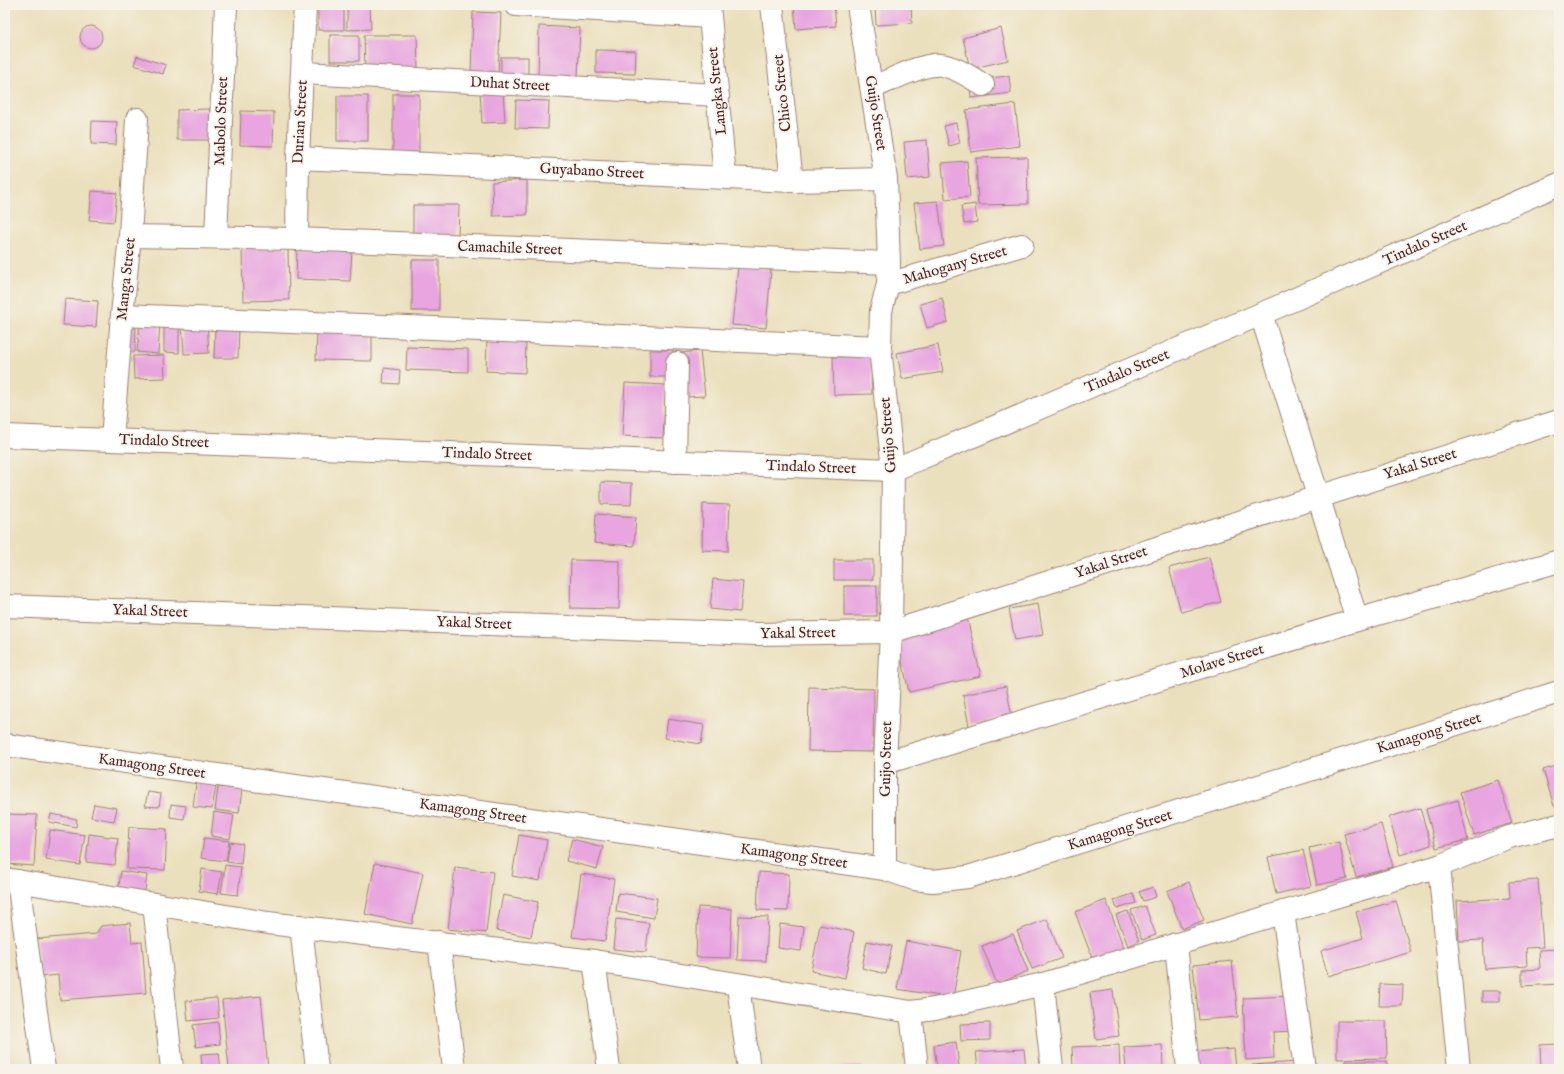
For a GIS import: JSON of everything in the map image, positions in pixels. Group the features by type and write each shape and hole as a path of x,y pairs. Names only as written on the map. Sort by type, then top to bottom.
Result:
{"street":[{"name":"Mabolo Street","path":"216,237 226,5"},
{"name":"Durian Street","path":"297,239 298,158 305,5"},
{"path":"516,5 709,11"},
{"name":"Chico Street","path":"772,5 792,181"},
{"name":"Guijo Street","path":"858,5 886,178 888,274 881,311 880,347 893,470 891,632 885,763 885,869"},
{"name":"Langka Street","path":"709,11 725,177"},
{"path":"872,88 923,67 941,65 966,74 983,85"},
{"name":"Duhat Street","path":"303,73 718,96"},
{"name":"Manga Street","path":"112,439 130,236 137,118"},
{"name":"Guyabano Street","path":"298,158 792,181 886,178"},
{"name":"Tindalo Street","path":"5,436 893,470 1261,314 1559,184"},
{"name":"Camachile Street","path":"130,236 297,239 888,274"},
{"name":"Mahogany Street","path":"888,274 1022,245"},
{"path":"1261,314 1357,620"},
{"path":"122,315 880,347"},
{"path":"675,462 677,363"},
{"name":"Yakal Street","path":"5,606 757,634 891,632 1317,496 1559,421"},
{"name":"Molave Street","path":"885,763 1357,620 1559,561"},
{"name":"Kamagong Street","path":"5,745 885,869 914,879 933,881 968,877 1559,692"},
{"path":"44,1069 11,880 268,923 439,942 594,962 911,1012 936,1009 1043,984 1439,866 1509,837 1559,825"},
{"path":"1439,866 1459,1069"},
{"path":"154,904 172,1069"},
{"path":"1283,912 1305,1069"},
{"path":"301,926 318,1069"},
{"path":"439,942 454,1069"},
{"path":"1176,944 1188,1069"},
{"path":"594,962 610,1069"},
{"path":"1043,984 1052,1069"},
{"path":"738,985 749,1069"},
{"path":"911,1012 917,1069"}],"building":[{"path":"318,5 344,5 344,30 318,30"},
{"path":"347,5 370,5 371,29 347,30"},
{"path":"794,5 834,5 836,26 796,29"},
{"path":"875,5 911,5 912,23 876,25"},
{"path":"473,12 501,13 498,74 471,73"},
{"path":"91,26 99,29 102,37 99,45 91,48 83,45 80,37 83,29"},
{"path":"539,26 580,28 578,77 538,76"},
{"path":"1001,28 1008,60 970,69 963,38"},
{"path":"330,35 359,35 359,61 330,61"},
{"path":"364,35 417,35 418,70 365,71"},
{"path":"596,50 636,51 635,74 596,73"},
{"path":"137,56 166,65 163,74 134,65"},
{"path":"501,57 528,57 528,78 501,78"},
{"path":"1009,76 1011,93 971,98 969,80"},
{"path":"503,90 505,122 482,123 480,91"},
{"path":"393,94 419,94 419,152 393,152"},
{"path":"337,96 368,96 368,141 337,141"},
{"path":"516,100 549,101 548,129 515,128"},
{"path":"1015,104 1020,146 971,152 966,110"},
{"path":"210,109 210,140 177,140 177,110"},
{"path":"241,111 274,112 273,146 240,145"},
{"path":"92,121 117,122 116,145 91,144"},
{"path":"956,123 960,143 949,146 944,126"},
{"path":"927,140 930,177 907,179 904,142"},
{"path":"1027,157 1028,204 978,205 976,158"},
{"path":"967,161 970,197 945,199 942,163"},
{"path":"527,180 527,215 493,216 492,182"},
{"path":"92,191 117,193 114,222 89,220"},
{"path":"938,201 944,246 920,249 914,203"},
{"path":"975,204 977,222 964,224 961,206"},
{"path":"413,205 459,205 458,236 413,236"},
{"path":"288,247 289,300 243,301 242,248"},
{"path":"297,249 352,251 350,281 296,279"},
{"path":"412,260 439,260 439,311 412,311"},
{"path":"738,267 771,270 766,328 732,325"},
{"path":"942,298 948,322 927,328 920,304"},
{"path":"65,299 98,301 96,327 63,325"},
{"path":"164,320 179,320 179,353 164,352"},
{"path":"207,321 209,353 184,354 182,323"},
{"path":"140,322 160,323 158,354 137,352"},
{"path":"215,326 239,327 238,358 214,358"},
{"path":"123,328 136,328 135,352 122,352"},
{"path":"317,331 372,332 372,361 316,360"},
{"path":"487,341 526,343 525,373 486,371"},
{"path":"938,345 943,372 902,379 897,353"},
{"path":"407,347 468,349 468,372 406,370"},
{"path":"650,350 673,350 673,377 650,377"},
{"path":"700,351 705,396 685,397 681,353"},
{"path":"164,355 165,378 134,379 133,356"},
{"path":"871,356 872,394 834,395 833,357"},
{"path":"384,368 400,370 399,384 383,383"},
{"path":"625,383 666,385 663,438 622,436"},
{"path":"601,482 632,483 631,505 601,504"},
{"path":"703,504 730,505 728,551 702,550"},
{"path":"596,514 636,517 634,546 594,543"},
{"path":"1209,557 1221,602 1181,612 1169,568"},
{"path":"571,560 620,561 619,609 570,608"},
{"path":"834,560 873,560 873,580 834,580"},
{"path":"713,579 743,582 740,612 710,609"},
{"path":"844,586 877,586 877,616 844,616"},
{"path":"1038,604 1043,635 1015,640 1009,609"},
{"path":"967,618 981,676 909,692 896,635"},
{"path":"1006,686 1012,717 969,726 963,695"},
{"path":"809,687 874,689 873,752 808,751"},
{"path":"668,719 704,725 701,744 665,738"},
{"path":"1559,765 1559,804 1554,806 1543,770"},
{"path":"1498,780 1512,823 1474,835 1460,792"},
{"path":"196,783 216,786 212,809 193,807"},
{"path":"218,787 242,789 239,813 215,810"},
{"path":"148,792 161,794 159,807 145,806"},
{"path":"1458,800 1468,840 1436,848 1426,809"},
{"path":"94,804 117,808 114,821 91,817"},
{"path":"171,804 186,806 184,819 170,817"},
{"path":"1420,808 1431,845 1400,855 1389,817"},
{"path":"214,812 234,815 230,839 211,836"},
{"path":"5,814 37,815 34,866 5,864"},
{"path":"51,814 77,819 76,827 49,822"},
{"path":"1381,824 1393,867 1356,877 1344,834"},
{"path":"129,827 167,829 165,870 127,869"},
{"path":"50,830 85,835 80,865 46,860"},
{"path":"89,834 118,838 115,865 86,862"},
{"path":"519,835 547,840 540,881 512,876"},
{"path":"204,838 229,841 226,861 201,858"},
{"path":"572,839 603,847 597,869 566,861"},
{"path":"230,842 243,844 241,864 227,862"},
{"path":"1339,842 1347,879 1317,885 1309,848"},
{"path":"1303,850 1311,886 1276,894 1268,857"},
{"path":"375,863 423,873 412,924 365,914"},
{"path":"225,865 241,867 238,895 221,893"},
{"path":"455,867 493,872 486,933 448,929"},
{"path":"202,869 222,872 218,894 199,891"},
{"path":"121,871 147,875 144,898 118,893"},
{"path":"759,872 789,874 788,911 757,910"},
{"path":"581,874 614,879 605,941 572,937"},
{"path":"1538,880 1543,947 1526,948 1527,966 1485,969 1483,940 1459,941 1457,901 1510,898 1509,882"},
{"path":"1189,882 1204,920 1182,929 1167,891"},
{"path":"1153,887 1156,897 1143,901 1139,892"},
{"path":"618,893 657,898 654,918 616,912"},
{"path":"1133,894 1136,903 1117,909 1114,900"},
{"path":"503,895 538,902 531,937 496,930"},
{"path":"1106,900 1125,951 1094,963 1075,912"},
{"path":"1396,901 1411,952 1328,976 1321,951 1363,938 1356,912"},
{"path":"1145,906 1156,935 1142,940 1131,910"},
{"path":"698,907 732,909 730,958 696,957"},
{"path":"1128,911 1139,941 1128,946 1116,915"},
{"path":"739,916 768,917 766,961 737,960"},
{"path":"616,919 649,923 646,952 613,949"},
{"path":"1047,919 1062,958 1032,969 1017,931"},
{"path":"130,923 132,943 142,942 146,993 60,1000 58,975 40,977 37,939 96,934 101,926"},
{"path":"780,924 804,927 801,951 778,948"},
{"path":"820,925 854,932 845,978 811,971"},
{"path":"1013,934 1028,971 997,984 982,946"},
{"path":"867,941 892,946 886,974 862,968"},
{"path":"906,941 961,951 953,998 897,989"},
{"path":"1557,949 1559,984 1522,986 1522,970 1540,969 1539,950"},
{"path":"1232,961 1238,1017 1199,1020 1193,965"},
{"path":"1380,984 1403,985 1402,1006 1379,1006"},
{"path":"1113,990 1119,1036 1096,1039 1090,993"},
{"path":"1482,991 1500,991 1500,1002 1482,1002"},
{"path":"261,996 268,1069 229,1069 222,1000"},
{"path":"1292,996 1294,1031 1273,1032 1274,1058 1246,1060 1243,998"},
{"path":"217,998 219,1018 188,1021 186,1001"},
{"path":"1337,1021 1386,1021 1387,1058 1337,1059"},
{"path":"218,1022 220,1044 196,1047 193,1025"},
{"path":"990,1023 990,1040 961,1041 960,1024"},
{"path":"956,1042 959,1066 937,1069 934,1045"},
{"path":"1559,1044 1559,1065 1541,1066 1540,1045"},
{"path":"1119,1045 1120,1069 1073,1069 1072,1047"},
{"path":"1162,1045 1163,1069 1126,1069 1124,1047"},
{"path":"1024,1049 1026,1069 978,1069 976,1052"},
{"path":"1234,1049 1236,1069 1196,1069 1194,1052"},
{"path":"219,1053 221,1069 202,1069 201,1054"},
{"path":"1346,1061 1387,1061 1387,1069 1346,1069"},
{"path":"1298,1062 1299,1069 1252,1069 1252,1065"},
{"path":"862,1066 862,1069 826,1069 826,1067"}]}
